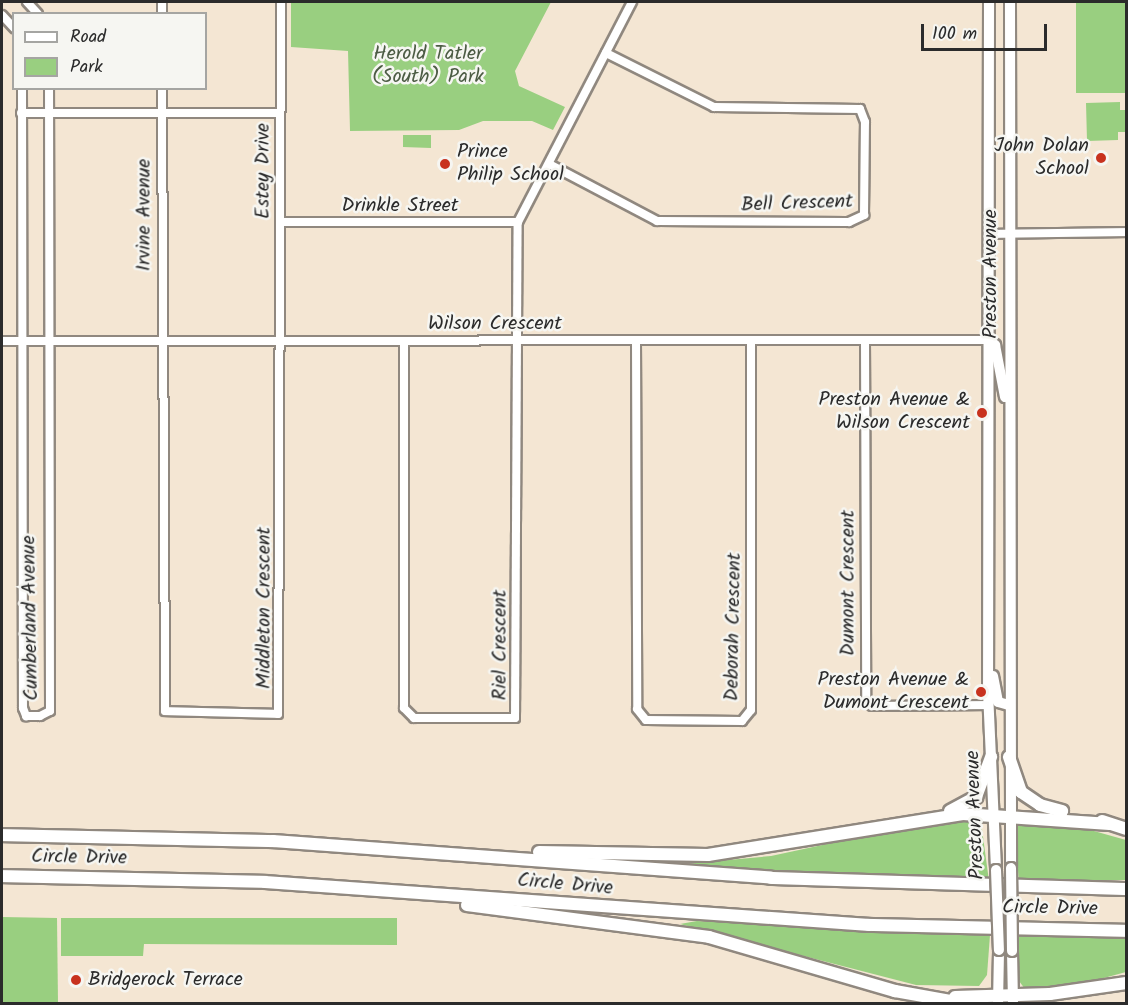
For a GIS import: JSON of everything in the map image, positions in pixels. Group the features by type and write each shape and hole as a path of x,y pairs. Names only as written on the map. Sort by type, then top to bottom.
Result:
{"highway":[{"path":"354,847 708,855 926,818 960,809 976,797 991,757"},
{"path":"1009,757 1016,784 1026,796 1126,830"},
{"path":"926,818 995,814 1110,824"},
{"name":"Circle Drive","path":"2,835 354,847 771,879 1126,889"},
{"name":"Circle Drive","path":"2,876 359,889 869,925 1126,931"},
{"path":"359,889 709,937 924,996 968,1004"},
{"path":"924,996 1013,999 1126,983"},
{"path":"1033,1004 1050,994"}],"main road":[{"name":"Preston Avenue","path":"989,2 989,705 995,814 998,999"},
{"name":"Preston Avenue","path":"1010,2 1010,325 1007,403 1013,999"},
{"path":"988,340 1010,325"},
{"name":"Preston Avenue","path":"988,340 995,345 1007,403"},
{"name":"Preston Avenue","path":"989,661 998,702 1009,705"}],"street":[{"name":"Estey Drive","path":"281,2 281,341"},
{"path":"518,340 518,222 632,2"},
{"name":"Bell Crescent","path":"549,164 657,220 849,222 864,215 865,118 860,109 714,107 606,53"},
{"name":"Cumberland Avenue","path":"22,90 23,708 26,716 40,717 50,711 49,90"},
{"name":"Irvine Avenue","path":"162,90 162,341"},
{"path":"21,112 280,112"},
{"name":"Drinkle Street","path":"281,222 518,222"},
{"path":"989,234 1126,232"},
{"name":"Riel Crescent","path":"404,341 404,708 414,718 515,718 518,340"},
{"name":"Dumont Crescent","path":"866,340 866,700 872,706 989,705"},
{"name":"Wilson Crescent","path":"2,341 988,340"},
{"name":"Middleton Crescent","path":"162,341 165,711 268,715 278,714 282,699 281,341"},
{"name":"Deborah Crescent","path":"636,341 637,709 646,720 742,721 750,710 751,341"}],"green space":[{"name":"Herold Tatler (South) Park","path":"291,2 551,2 515,71 519,86 565,107 553,130 532,121 483,121 459,130 350,131 348,51 291,47"},
{"path":"1076,2 1126,2 1126,93 1076,93"},
{"path":"1120,102 1120,110 1126,110 1126,132 1118,132 1118,140 1087,141 1086,103"},
{"path":"403,135 431,135 431,148 403,147"},
{"path":"939,820 981,822 989,881 663,866 771,856"},
{"path":"1019,824 1076,826 1126,840 1126,880 1019,881 1014,831"},
{"path":"2,917 57,918 58,1003 2,1003"},
{"path":"61,918 397,918 397,945 144,944 143,956 61,956"},
{"path":"697,921 990,935 987,975 979,986 916,985 680,924"},
{"path":"1019,935 1126,937 1126,972 1078,985 1025,989 1016,977"}],"place":[{"name":"John Dolan School","path":"1101,158"},
{"name":"Prince Philip School","path":"445,164"},
{"name":"Preston Avenue & Wilson Crescent","path":"982,413"},
{"name":"Preston Avenue & Dumont Crescent","path":"981,692"},
{"name":"Bridgerock Terrace","path":"76,980"}]}
